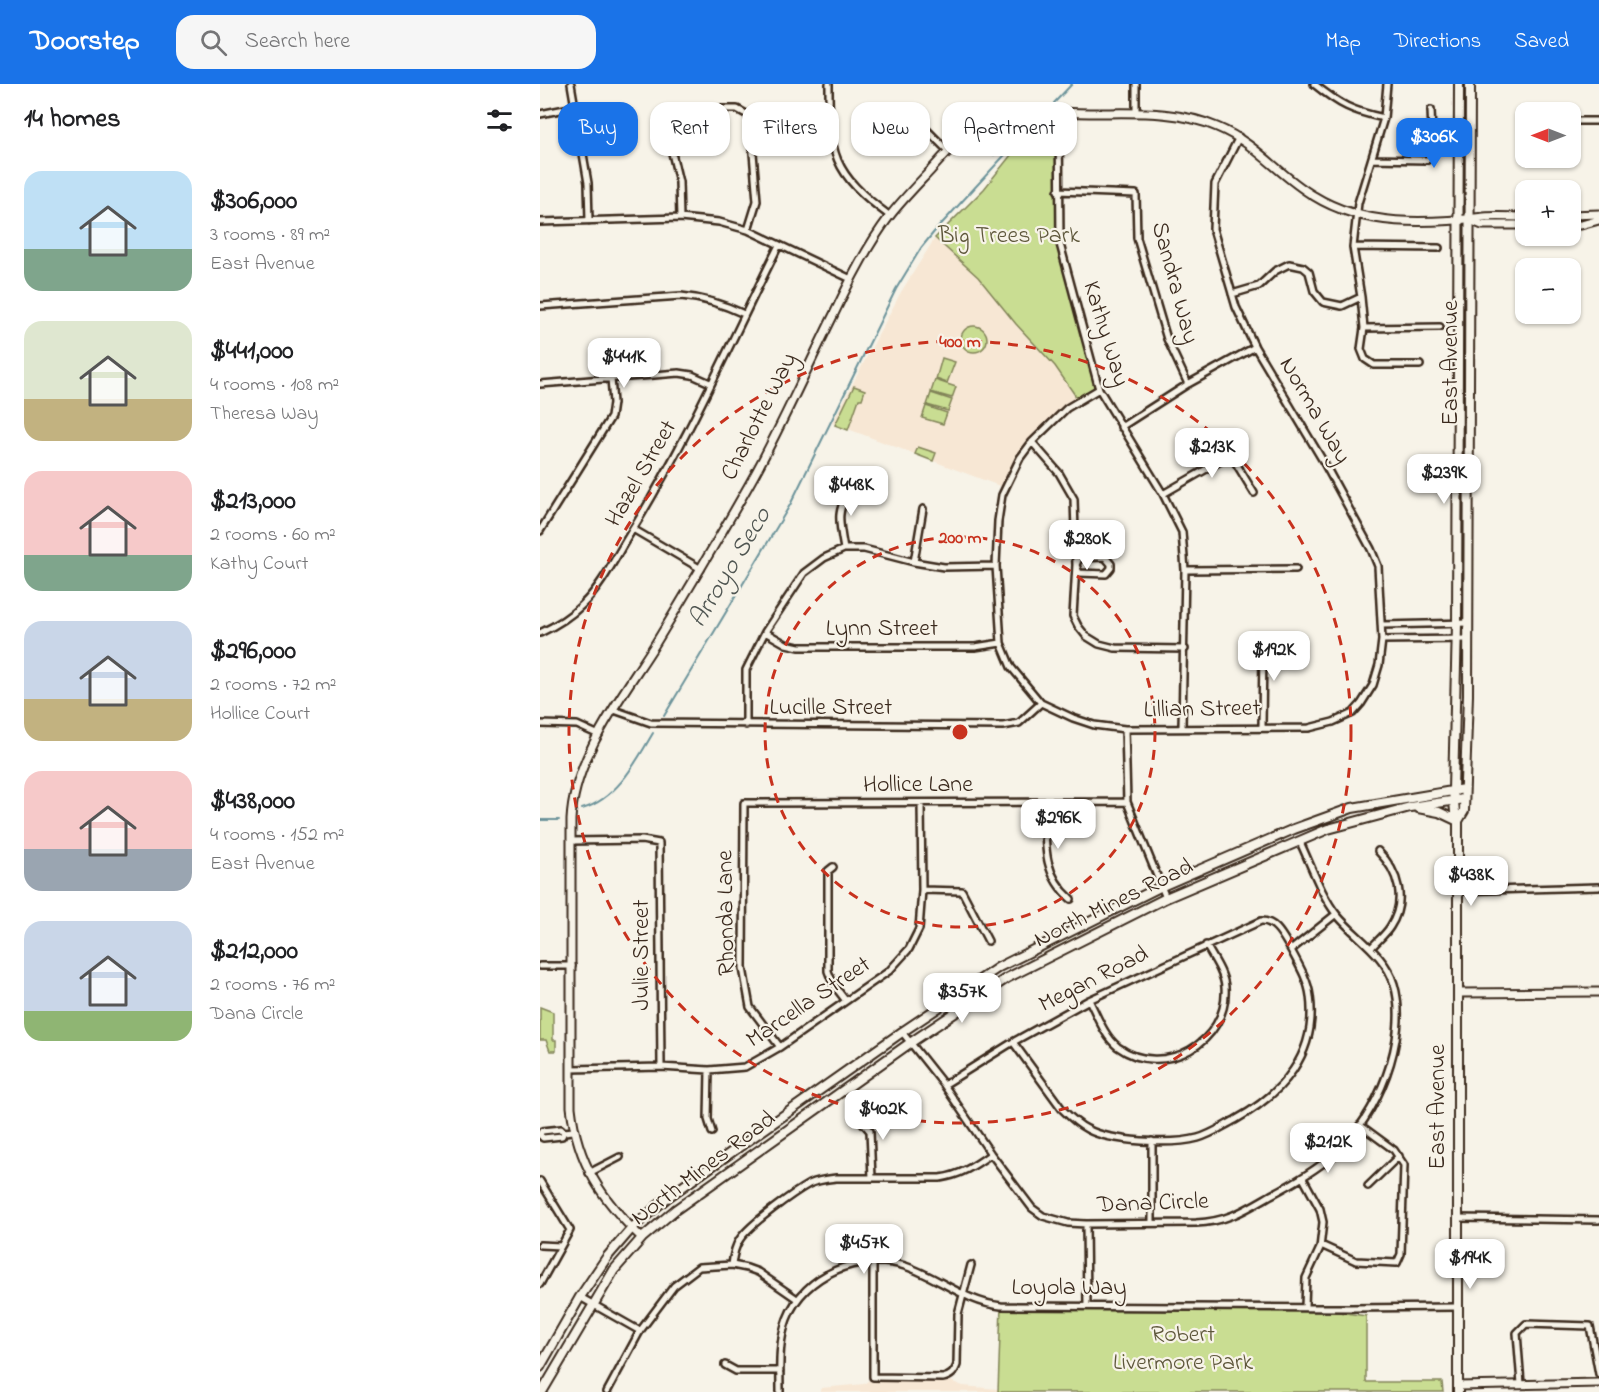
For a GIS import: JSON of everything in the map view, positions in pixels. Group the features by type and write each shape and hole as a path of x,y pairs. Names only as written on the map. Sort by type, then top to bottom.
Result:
{"main road":[{"name":"East Avenue","path":"1458,1389 1458,821 1453,790 1457,624 1459,84"},
{"name":"East Avenue","path":"1458,821 1464,811 1469,639 1470,84"},
{"name":"North Mines Road","path":"540,1367 580,1297 607,1257 632,1228 668,1197 902,1032 999,967 1162,886 1294,829 1356,807 1464,789"},
{"name":"North Mines Road","path":"542,1392 614,1270 642,1238 675,1210 910,1043 1007,978 1166,898 1328,829 1410,807 1464,800"},
{"path":"1299,842 1305,831 1348,815 1356,807"},
{"path":"1410,807 1439,812 1458,821"}],"street":[{"path":"571,84 574,102"},
{"path":"829,84 829,125 836,156 854,187 890,216"},
{"path":"1136,84 1136,113"},
{"path":"1314,84 1341,105 1354,111 1384,118"},
{"path":"1387,84 1384,118 1359,203 1353,247 1364,327 1360,349 1365,359 1374,365 1420,365"},
{"path":"680,218 679,182 665,124 666,113 675,109 737,109 748,115 757,190 755,213 748,230"},
{"path":"540,114 558,110"},
{"path":"1372,159 1427,160 1433,156 1431,110"},
{"name":"Charlotte Way","path":"1077,113 1158,113 1188,118 1220,128 1262,153 1288,177 1314,196 1358,215 1395,221 1515,217"},
{"path":"1581,121 1599,121"},
{"path":"930,133 942,145"},
{"name":"Norma Way","path":"1239,138 1215,184 1213,229 1236,307 1255,347 1323,461 1378,566 1382,625 1379,665 1373,685 1361,704"},
{"path":"583,156 588,183 589,221"},
{"name":"Charlotte Way","path":"642,1238 606,1199 590,1173 573,1131 571,820 576,782 590,749 701,569 752,479 870,244 890,216 944,156"},
{"name":"Kathy Way","path":"1057,156 1060,244 1099,388 1163,494 1182,532 1185,570 1182,727"},
{"name":"Sandra Way","path":"1058,190 1136,194 1137,238 1167,339 1188,384"},
{"path":"1581,215 1599,214"},
{"path":"540,222 680,218 719,222 748,230 851,279"},
{"name":"Charlotte Way","path":"1470,220 1482,225 1515,225"},
{"path":"1581,225 1599,220"},
{"name":"Hazel Street","path":"540,633 570,616 583,604 595,590 633,529 688,432 710,382 779,245"},
{"path":"1353,247 1439,249"},
{"path":"1232,294 1260,286 1275,271 1289,264 1303,267 1309,272 1314,291 1323,302 1342,306 1361,297"},
{"path":"540,306 681,296 723,304 744,314"},
{"path":"1364,327 1440,327"},
{"path":"1121,427 1188,384 1255,347"},
{"path":"540,384 679,372 710,382"},
{"path":"540,531 611,417 613,403 611,378"},
{"path":"1041,703 1011,667 1001,643 996,566 1002,495 1020,458 1032,442 1067,408 1099,388"},
{"path":"1032,442 1059,472 1074,499 1076,565 1073,616 1086,636 1099,644 1115,648 1185,650"},
{"path":"1163,494 1231,455 1254,493"},
{"path":"844,549 839,524 839,509 850,484"},
{"path":"914,562 923,509"},
{"path":"633,529 701,569"},
{"path":"746,725 746,670 765,632 804,573 824,558 844,549 864,549 944,567 996,566"},
{"path":"1105,557 1111,564 1111,568 1106,574 1079,573 1076,565 1079,558 1105,557"},
{"path":"1185,570 1296,569"},
{"path":"1382,625 1469,623"},
{"name":"Lynn Street","path":"765,632 786,644 799,647 975,647 1001,643"},
{"path":"1382,640 1469,639"},
{"path":"1262,727 1263,650 1301,651"},
{"name":"Lucille Street","path":"615,710 651,723 1003,726 1019,723 1041,703"},
{"name":"Lillian Street","path":"1041,703 1094,725 1125,729 1309,728 1333,722 1353,713 1361,704"},
{"path":"540,724 577,725 599,735"},
{"path":"1125,729 1127,802 1166,898"},
{"name":"Hollice Lane","path":"744,803 1127,802"},
{"name":"Rhonda Lane","path":"744,803 742,968 750,1007 780,1047"},
{"name":"Marcella Street","path":"571,1069 661,1067 709,1070 745,1067 780,1047 889,971 909,949 919,929 922,890 921,803"},
{"path":"1045,803 1047,859 1058,888 1071,899"},
{"name":"Julie Street","path":"572,841 642,840 660,843 661,1067"},
{"name":"Dana Circle","path":"902,1032 944,1085 991,1154 1032,1208 1043,1216 1068,1223 1086,1224 1213,1222 1226,1219 1303,1178 1337,1152 1360,1125 1381,1090 1394,1049 1398,1000 1393,982 1383,963 1371,948 1336,914 1299,842"},
{"path":"1371,948 1389,929 1399,900 1399,885 1394,871 1390,863 1378,851"},
{"path":"833,867 828,871 828,971 833,984 846,1001"},
{"path":"1458,891 1599,887"},
{"path":"922,890 962,891 988,941"},
{"path":"1013,1042 1062,1109 1071,1119 1087,1129 1119,1139 1152,1141 1184,1140 1210,1134 1270,1098 1289,1077 1304,1050 1312,1009 1306,978 1291,950 1336,914"},
{"name":"Megan Road","path":"944,1085 1013,1042 1089,1000 1261,921 1268,920 1273,923 1291,950"},
{"path":"1089,1000 1110,1038 1117,1046 1132,1055 1155,1060 1186,1052 1213,1031 1221,1017 1224,1004 1225,983 1206,945"},
{"path":"540,966 572,966"},
{"path":"1458,993 1599,992"},
{"path":"709,1070 708,1119 712,1131"},
{"path":"857,1116 870,1131 872,1178"},
{"path":"1321,1245 1356,1261 1397,1263 1401,1254 1404,1165 1394,1150 1360,1125"},
{"path":"540,1135 543,1138 562,1136 564,1132 573,1131"},
{"path":"1152,1141 1152,1223"},
{"path":"732,1265 739,1240 748,1229 810,1184 836,1178 940,1179 967,1171 991,1154"},
{"path":"1368,1186 1399,1156"},
{"path":"590,1173 620,1157"},
{"path":"1303,1178 1320,1209 1323,1222 1321,1245 1306,1278 1305,1307"},
{"path":"540,1181 570,1230 540,1284"},
{"path":"1457,1218 1599,1220"},
{"path":"1086,1224 1087,1306"},
{"path":"540,1245 561,1246"},
{"path":"873,1262 873,1377 943,1378 951,1376 957,1365 957,1324 971,1265"},
{"name":"Loyola Way","path":"780,1392 783,1334 787,1318 797,1299 825,1275 853,1264 873,1262 904,1266 922,1272 977,1302 1001,1306 1458,1307"},
{"path":"607,1392 640,1331 674,1286 699,1267 732,1265 758,1272 797,1299"},
{"path":"580,1297 640,1331"},
{"path":"1521,1384 1517,1333 1526,1324 1590,1326 1599,1374"},
{"path":"725,1365 736,1371 780,1371"},
{"path":"1458,1389 1521,1384 1599,1383"}],"shaded area":[{"path":"935,238 978,277 1016,324 1055,366 1079,401 1032,442 1005,488 832,423 901,292"},
{"path":"873,1377 943,1378 963,1386 998,1389 998,1392 821,1392 821,1388 864,1384"}],"green space":[{"name":"Big Trees Park","path":"1010,156 1059,156 1060,244 1099,389 1079,401 1055,366 1016,324 978,277 935,238 984,189"},
{"path":"974,326 983,330 987,339 983,348 974,352 965,348 961,339 965,330"},
{"path":"942,358 955,362 947,383 936,379"},
{"path":"935,380 956,387 952,398 931,392"},
{"path":"854,386 865,390 862,399 859,399 848,430 835,425"},
{"path":"931,393 952,400 948,411 927,405"},
{"path":"926,406 947,413 943,424 922,418"},
{"path":"918,447 936,453 933,461 915,454"},
{"path":"540,1007 553,1012 553,1040 556,1040 556,1051 550,1051 546,1040 540,1040"},
{"name":"Robert Livermore Park","path":"1001,1306 1305,1307 1366,1316 1366,1382 1442,1382 1443,1392 998,1392"}],"waterway":[{"name":"Arroyo Seco","path":"1055,102 1072,84"},
{"path":"664,716 790,505 896,289 921,248 1004,156"},
{"name":"Arroyo Seco","path":"582,809 594,804 615,788 632,767 653,733"},
{"name":"Arroyo Seco","path":"540,820 559,820"}]}
